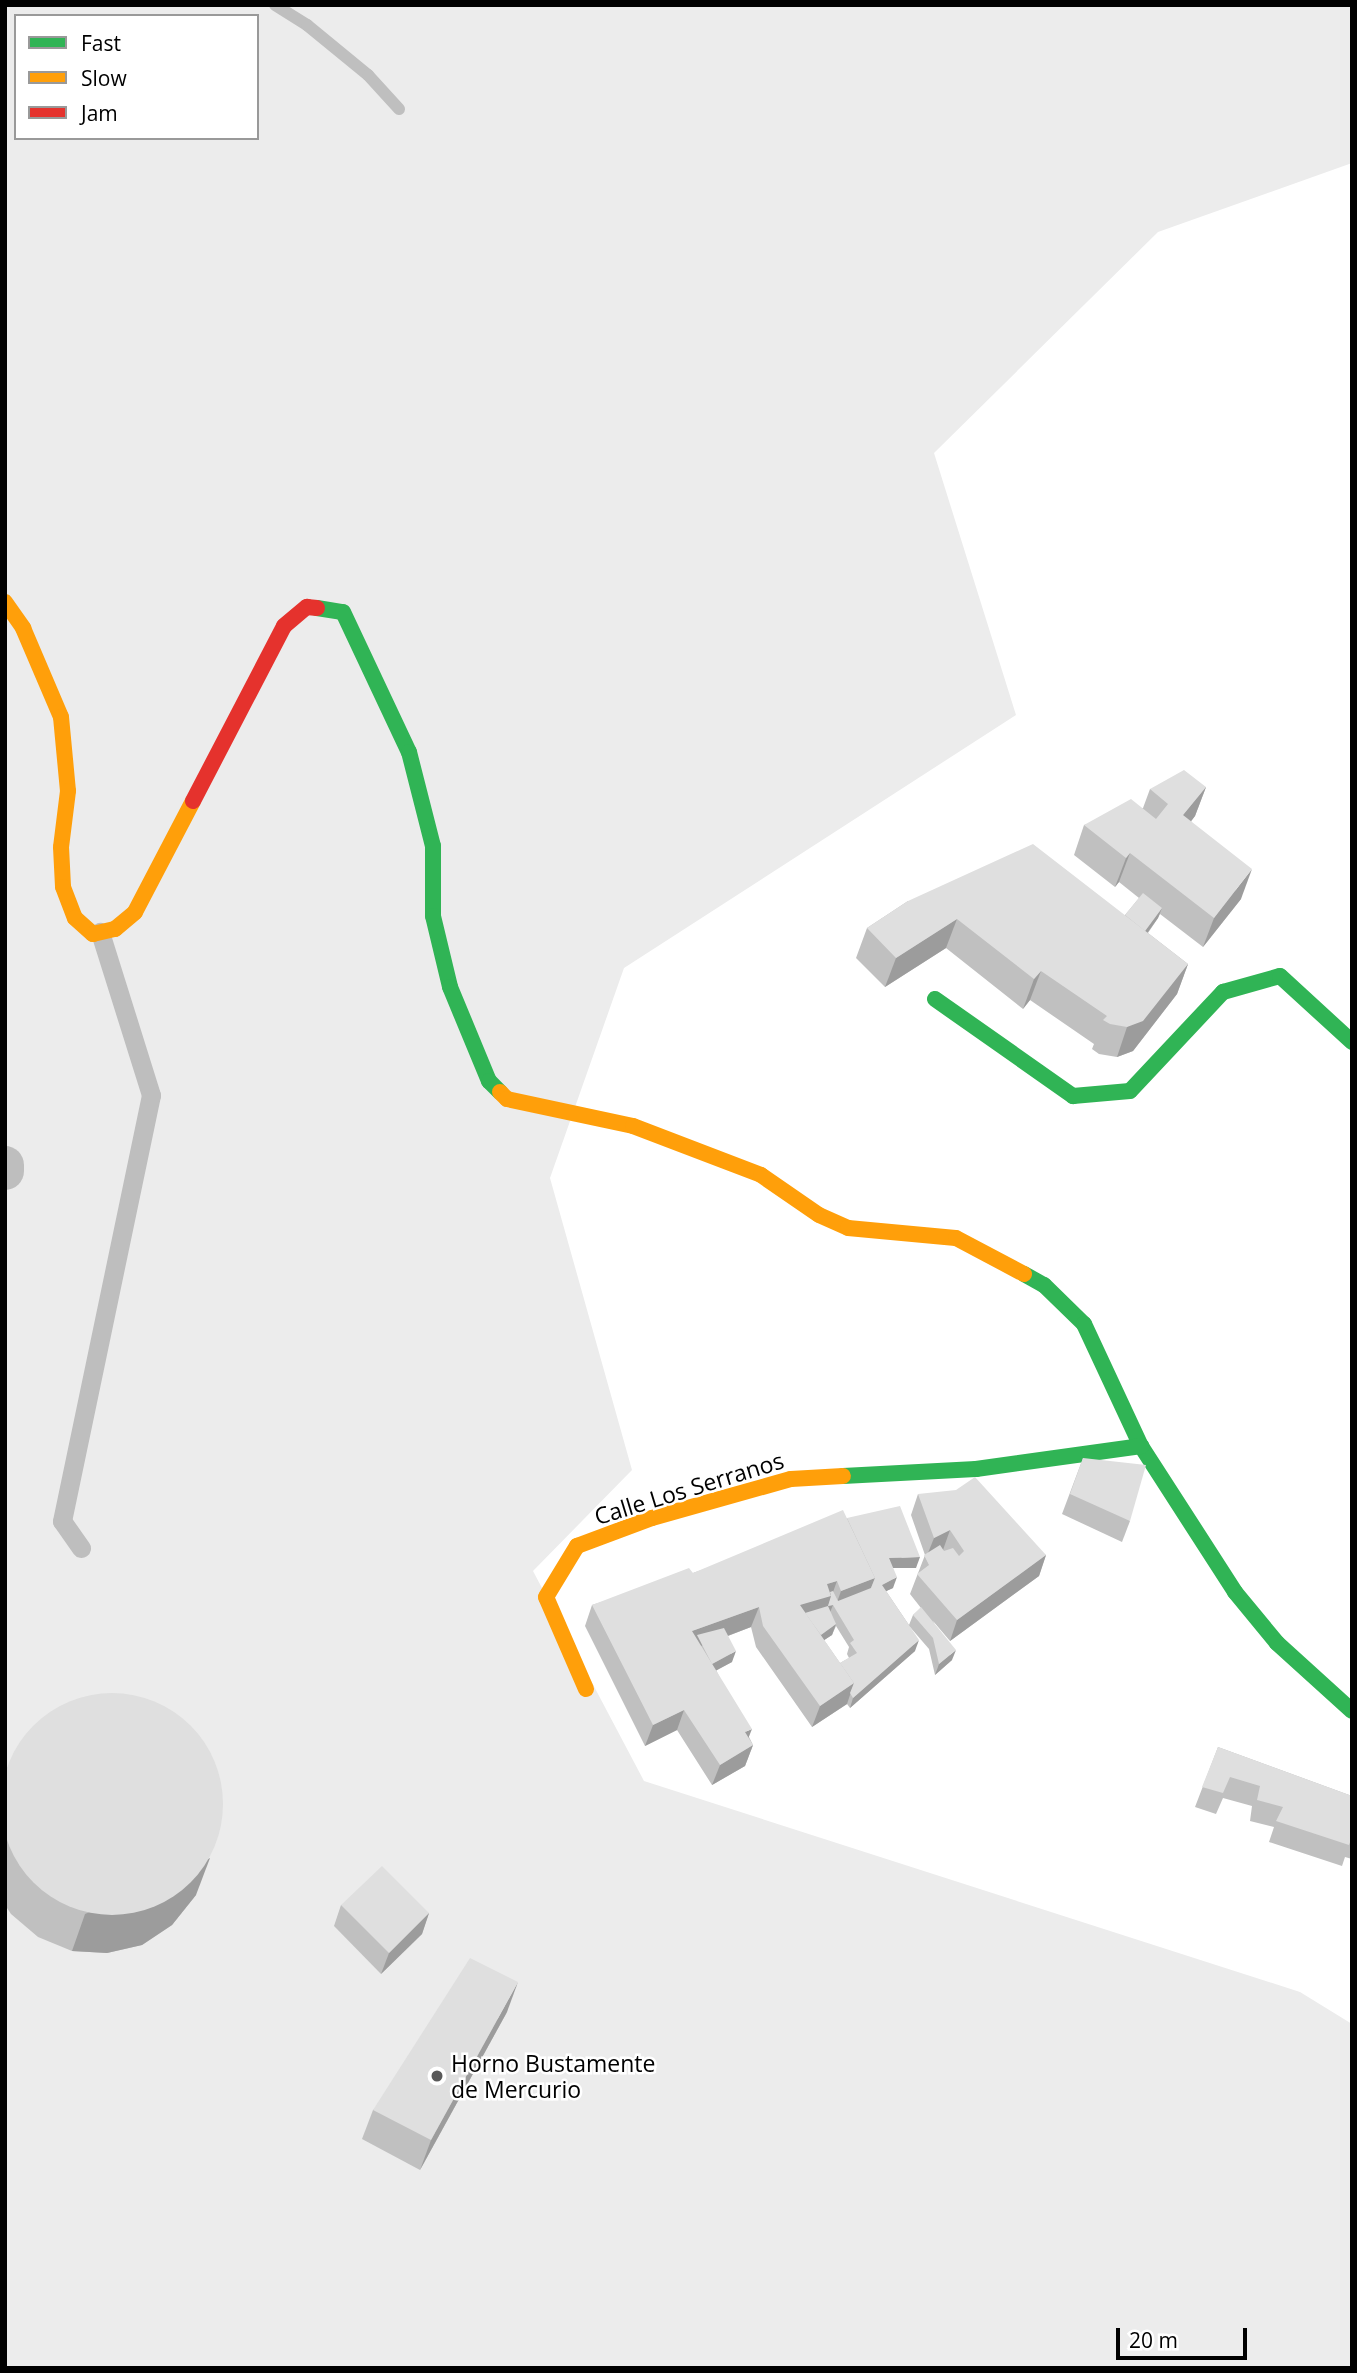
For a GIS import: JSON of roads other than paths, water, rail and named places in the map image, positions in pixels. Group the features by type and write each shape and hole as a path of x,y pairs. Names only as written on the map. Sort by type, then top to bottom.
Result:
{"street":[{"path":"5,601 23,628 61,717 68,791 61,847 62,887 75,918 93,934 115,929 135,912 175,830 284,626 307,607 343,612 409,752 433,846 433,916 444,964 489,1081 508,1099 633,1126 761,1175 819,1215 848,1228 956,1238 991,1253 1045,1285 1084,1324 1141,1446 1235,1592 1277,1643 1352,1711"},
{"path":"935,999 1073,1096 1130,1091 1223,992 1280,976 1352,1042"},
{"path":"5,1165 5,1171"},
{"name":"Calle Los Serranos","path":"586,1689 546,1597 577,1546 652,1518 791,1479 976,1469 1141,1446"}],"lane":[{"path":"81,1548 62,1521 151,1095 100,932"}],"waterway":[{"path":"275,5 307,25 368,75 399,109"}],"place":[{"name":"Horno Bustamente de Mercurio","path":"437,2076"}]}
